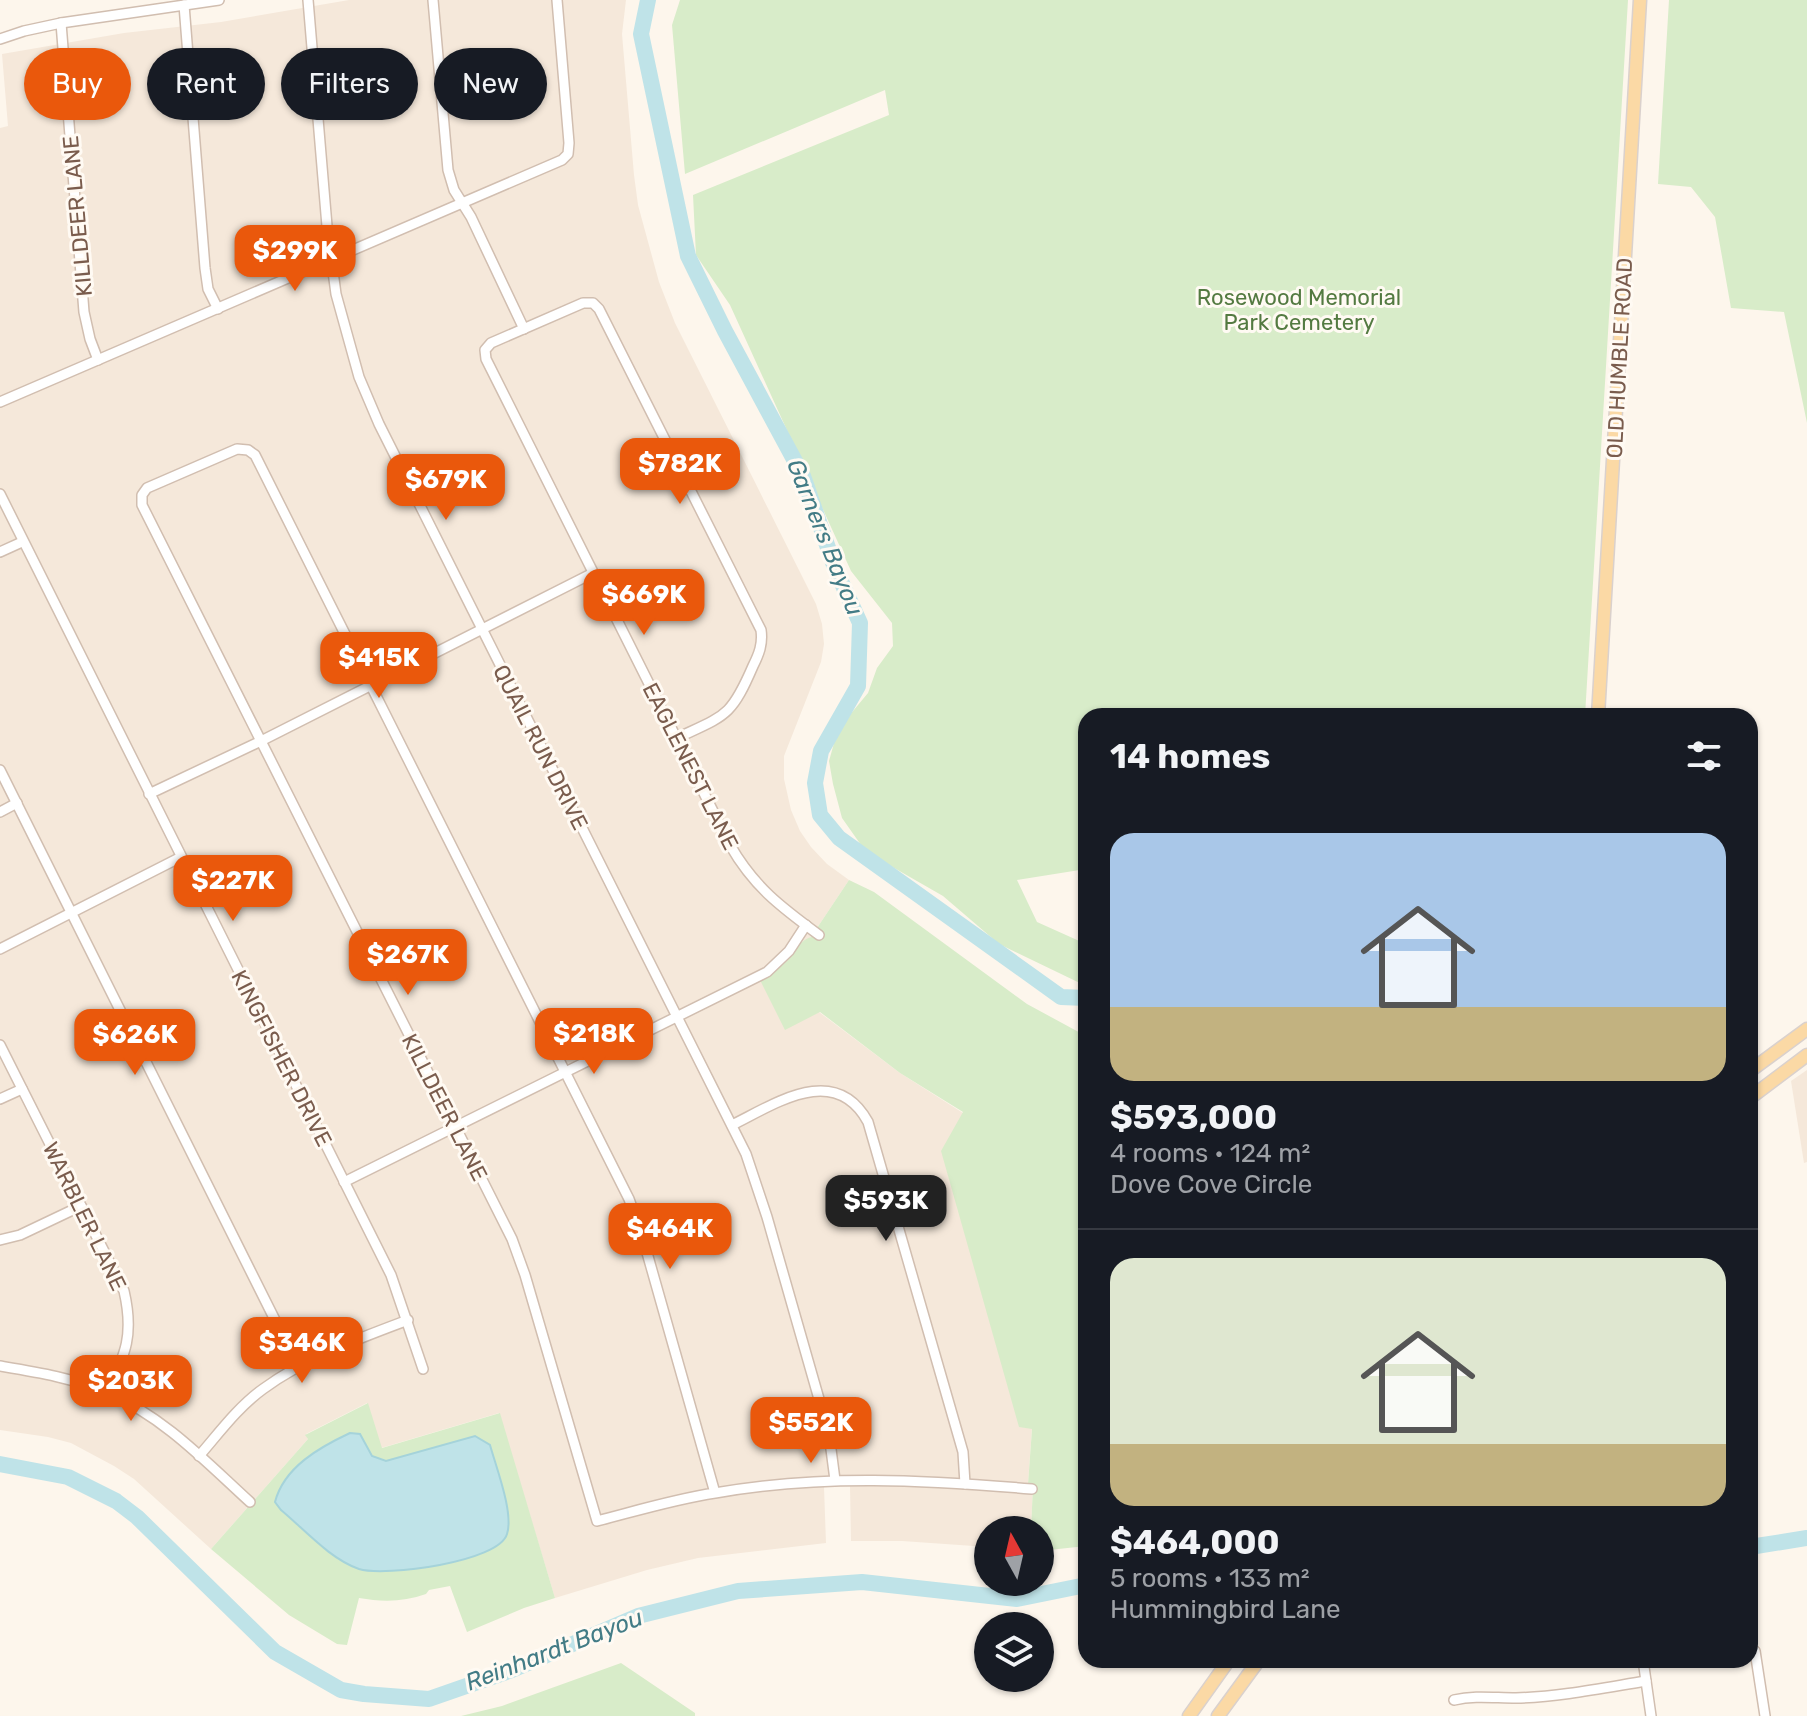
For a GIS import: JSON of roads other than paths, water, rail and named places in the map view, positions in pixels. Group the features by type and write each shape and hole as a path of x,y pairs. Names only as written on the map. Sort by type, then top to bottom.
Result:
{"main road":[{"name":"OLD HUMBLE ROAD","path":"1598,708 1640,0"},
{"path":"1758,1065 1807,1029"},
{"path":"1758,1092 1807,1055"},
{"path":"1189,1716 1223,1668"},
{"path":"1218,1716 1253,1668"}],"street":[{"path":"0,39 61,23 219,0"},
{"name":"QUAIL RUN DRIVE","path":"308,0 330,260 346,339 359,377 379,424 746,1154 829,1434 835,1480"},
{"path":"433,0 446,161 454,190 496,267 524,329"},
{"path":"0,402 562,160 568,154 557,0"},
{"path":"184,5 205,268 208,289 218,309"},
{"name":"KILLDEER LANE","path":"61,23 84,312 98,360"},
{"path":"0,31 24,31"},
{"name":"EAGLENEST LANE","path":"677,738 718,719 733,708 761,647 761,630 599,309 593,303 583,303 491,343 485,350 486,359 593,573 740,863 770,898 819,935"},
{"name":"KILLDEER LANE","path":"371,686 255,455 248,450 237,449 147,488 142,495 142,505 512,1239 597,1521 715,1493"},
{"name":"KINGFISHER DRIVE","path":"0,494 391,1275 423,1369"},
{"path":"0,552 22,542"},
{"path":"149,794 261,741 593,573"},
{"path":"371,686 629,1199 715,1493 835,1480 1032,1489"},
{"path":"0,770 299,1368"},
{"path":"0,812 17,803"},
{"path":"0,949 181,857"},
{"path":"344,1182 767,972 789,951 806,925"},
{"name":"WARBLER LANE","path":"0,1045 124,1291 130,1313 130,1334 124,1358 107,1392"},
{"path":"0,1099 22,1089"},
{"path":"732,1125 791,1096 813,1090 845,1097 863,1112 963,1452 965,1484"},
{"path":"0,1240 20,1235 81,1206"},
{"path":"199,1456 238,1411 263,1388 359,1338 408,1320"},
{"path":"0,1366 71,1380 138,1407 164,1425 250,1502"},
{"path":"1644,1668 1651,1716"},
{"path":"1758,1668 1765,1716"},
{"path":"1454,1700 1474,1696 1515,1698 1646,1681"}],"water":[{"path":"350,1433 360,1434 372,1456 386,1461 475,1436 490,1445 506,1502 507,1534 499,1544 484,1552 415,1569 372,1571 359,1569 338,1558 275,1502 286,1478 295,1468 315,1452"}],"waterway":[{"name":"Garners Bayou","path":"648,0 641,34 688,256 803,476 835,568 860,623 858,686 821,751 815,783 820,815 839,838 1061,997 1078,998"},
{"name":"Reinhardt Bayou","path":"0,1464 68,1477 116,1501 137,1517 275,1652 341,1690 364,1694 429,1699 512,1670 638,1616 738,1591 862,1582 1017,1599 1078,1587"},
{"name":"Garners Bayou","path":"1758,1546 1807,1538"}],"park label":[{"name":"Rosewood Memorial Park Cemetery","path":"1299,310"}]}
